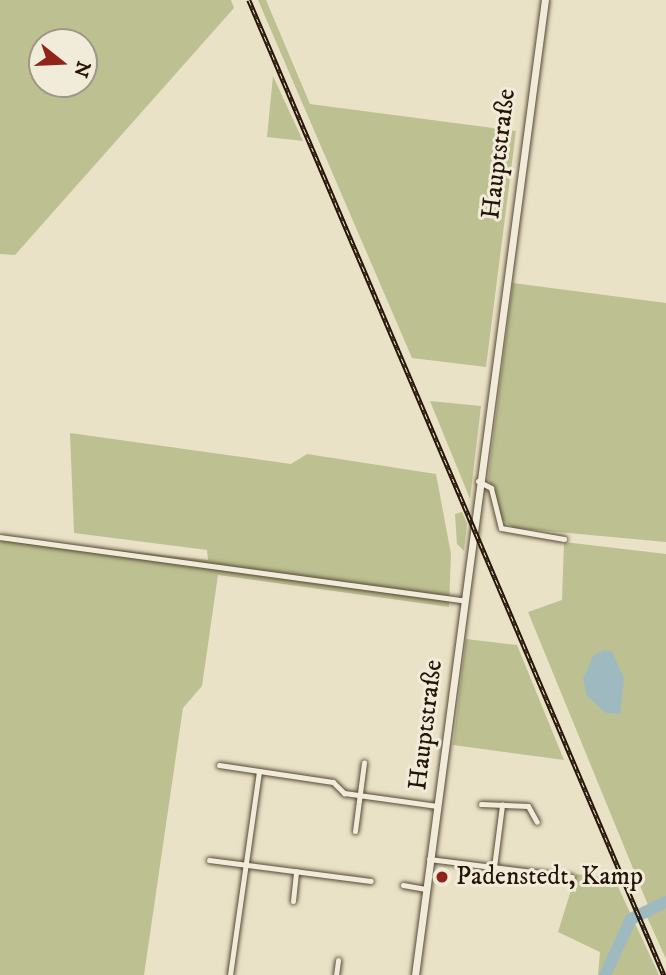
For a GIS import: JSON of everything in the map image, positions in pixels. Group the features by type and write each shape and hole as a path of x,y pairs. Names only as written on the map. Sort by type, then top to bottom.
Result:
{"street":[{"name":"Hauptstraße","path":"415,975 478,481 545,0"},
{"path":"478,481 491,488 501,528 564,539"},
{"path":"0,537 463,600"},
{"path":"355,831 364,763"},
{"path":"219,765 333,782 344,793 437,806"},
{"path":"230,975 259,771"},
{"path":"481,804 534,808 537,822"},
{"path":"494,867 502,805"},
{"path":"429,859 572,877"},
{"path":"209,860 371,881"},
{"path":"293,901 296,872"},
{"path":"403,885 426,889"},
{"path":"336,975 338,960"}],"green space":[{"path":"0,0 231,0 234,8 15,255 0,254"},
{"path":"258,0 266,0 310,104 516,131 486,367 412,358"},
{"path":"273,76 303,141 267,137"},
{"path":"513,283 666,303 666,542 514,528 502,520 488,478"},
{"path":"430,401 481,406 470,499"},
{"path":"70,433 291,464 307,454 436,474 451,554 449,607 218,575 202,686 183,708 144,975 0,975 0,537 208,560 207,550 74,533"},
{"path":"462,512 467,523 464,551 457,544 455,514"},
{"path":"564,542 666,554 666,897 648,905 528,612 562,600"},
{"path":"466,639 517,645 564,760 453,745"},
{"path":"576,874 614,878 659,975 598,975 600,952 558,932"},
{"path":"666,908 666,959 647,917"}],"water":[{"path":"604,650 612,652 624,678 620,714 606,713 587,696 583,679 593,656"},
{"path":"666,897 666,908 647,917 643,908"}],"waterway":[{"path":"605,975 631,919 666,902"}],"railway":[{"path":"249,0 664,975"}],"place":[{"name":"Padenstedt, Kamp","path":"442,877"}]}
